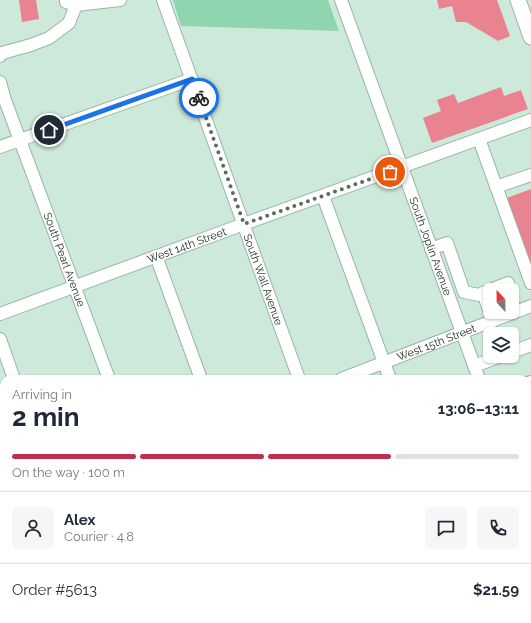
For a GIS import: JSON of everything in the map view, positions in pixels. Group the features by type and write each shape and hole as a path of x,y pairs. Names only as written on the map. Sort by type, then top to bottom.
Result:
{"main road":[{"path":"518,0 531,37"}],"street":[{"path":"0,56 2,53 49,38 69,23 71,3 120,0"},
{"name":"South Wall Avenue","path":"163,0 298,375"},
{"name":"South Joplin Avenue","path":"341,0 477,375"},
{"path":"0,147 192,79"},
{"name":"South Pearl Avenue","path":"0,82 5,100 107,375"},
{"name":"West 14th Street","path":"0,314 531,120"},
{"path":"479,139 531,283"},
{"path":"496,187 531,175"},
{"path":"323,196 388,375"},
{"path":"431,249 447,243 464,292"},
{"path":"156,256 200,375"},
{"path":"449,298 464,292 479,295 483,293"},
{"name":"West 15th Street","path":"519,311 531,306"},
{"name":"West 15th Street","path":"352,375 498,319"},
{"path":"0,339 13,375"},
{"path":"519,349 531,345"},
{"path":"474,366 483,363"}],"green space":[{"path":"173,0 328,0 339,31 181,26"}],"building":[{"path":"19,0 36,0 39,19 22,22"},
{"path":"437,0 497,0 510,36 498,41 466,22 456,22 452,6 439,9"},
{"path":"501,87 504,96 521,90 528,109 432,143 423,118 441,111 437,100 454,94 458,103"},
{"path":"531,189 531,272 504,199"}],"way so far":[{"path":"199,98 244,224 390,172"}],"route":[{"path":"49,130 192,79 199,98"}]}
